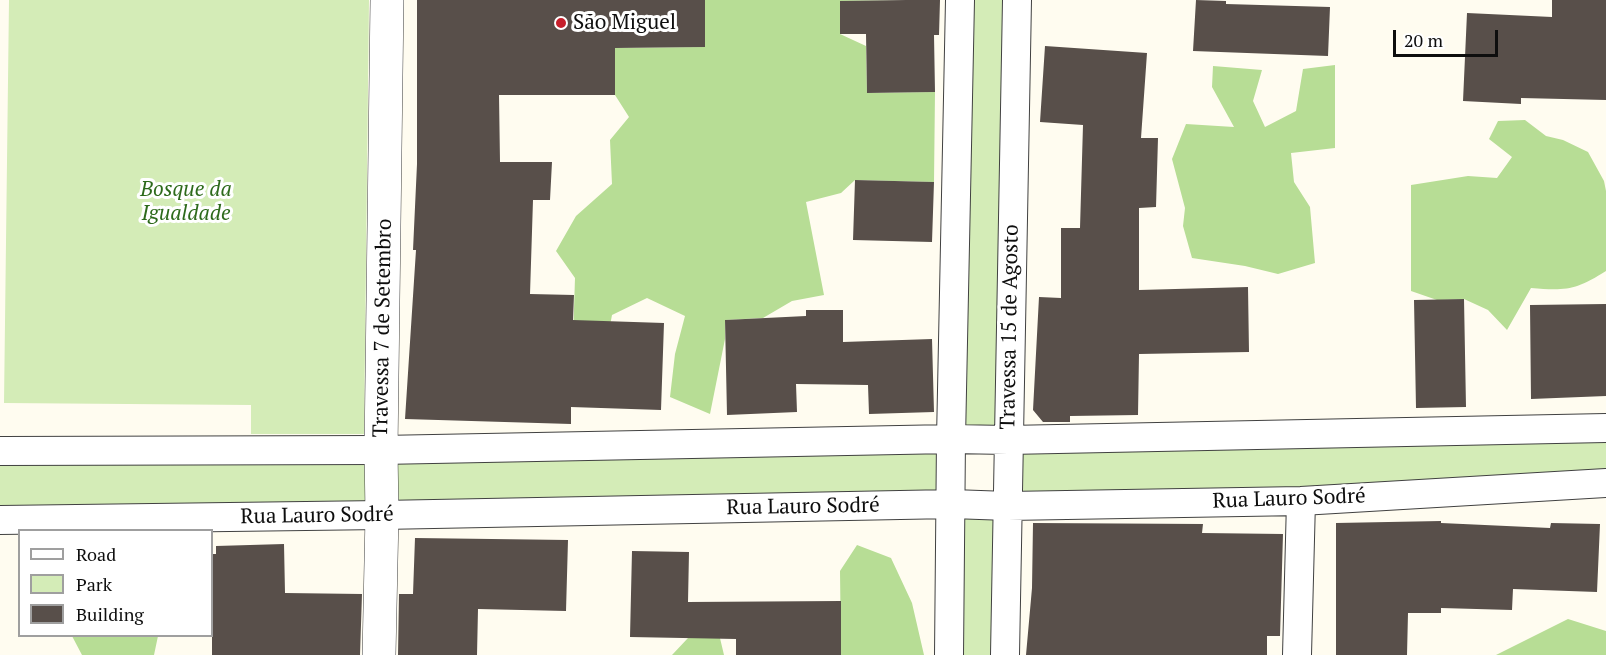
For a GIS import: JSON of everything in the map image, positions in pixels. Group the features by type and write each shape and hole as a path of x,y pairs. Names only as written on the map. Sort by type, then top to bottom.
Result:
{"street":[{"name":"Travessa 7 de Setembro","path":"379,655 387,0"},
{"path":"949,655 960,0"},
{"name":"Travessa 15 de Agosto","path":"1005,655 1017,0"},
{"path":"0,452 381,450 951,439 1008,441 1606,428"},
{"name":"Rua Lauro Sodré","path":"0,520 952,504 1008,506 1301,501 1606,483"},
{"path":"1297,655 1301,501"}],"green space":[{"name":"Bosque da Igualdade","path":"9,0 369,0 364,434 251,434 251,405 4,403"},
{"path":"705,0 906,0 840,1 840,34 866,46 867,93 935,92 934,182 855,180 841,193 806,202 824,295 792,301 763,318 725,320 725,339 710,414 670,397 675,354 685,316 647,298 612,315 601,374 572,371 575,278 556,251 576,216 612,184 610,140 629,117 615,95 615,48 704,47"},
{"path":"960,0 1017,0 1008,440 1606,428 1606,483 1009,506 1005,655 949,655 952,504 1008,506 1008,441 951,439"},
{"path":"1335,65 1335,148 1291,153 1294,182 1310,207 1315,263 1278,274 1245,266 1192,258 1183,226 1185,208 1172,159 1186,124 1234,127 1212,87 1213,66 1262,70 1253,101 1265,127 1296,111 1303,69"},
{"path":"1525,120 1546,136 1563,140 1588,152 1604,181 1606,271 1587,282 1570,288 1531,288 1507,330 1488,310 1464,299 1437,300 1411,291 1411,185 1468,176 1497,178 1512,157 1489,139 1498,121"},
{"path":"951,439 952,504 0,520 0,451"},
{"path":"857,545 891,558 912,603 924,655 841,655 840,571"},
{"path":"715,617 724,655 672,655 688,638"},
{"path":"1568,619 1606,631 1606,655 1496,655"},
{"path":"73,637 158,637 154,655 82,655"}],"building":[{"path":"417,0 705,0 705,47 615,48 615,95 499,95 500,162 552,162 550,200 533,200 530,294 574,295 573,320 664,323 661,410 571,407 571,424 405,419 416,250 413,250 417,164"},
{"path":"940,0 939,35 934,35 935,92 867,93 866,34 840,34 840,1"},
{"path":"1196,0 1226,1 1226,4 1330,7 1328,56 1193,51"},
{"path":"1552,0 1606,0 1606,100 1521,98 1521,104 1463,101 1467,13 1552,17"},
{"path":"1045,46 1147,53 1141,138 1158,138 1156,207 1139,208 1139,290 1248,287 1249,352 1139,354 1138,415 1070,416 1070,422 1043,422 1033,410 1039,297 1061,298 1061,228 1080,228 1083,125 1040,122"},
{"path":"855,180 934,182 932,242 853,240"},
{"path":"1464,299 1466,407 1416,408 1414,300"},
{"path":"1606,304 1606,396 1531,399 1530,305"},
{"path":"806,310 843,310 843,342 932,339 934,412 869,414 868,385 796,384 797,412 727,415 725,320 806,316"},
{"path":"1441,521 1441,523 1550,528 1551,523 1600,524 1597,592 1513,589 1512,610 1441,608 1441,613 1408,613 1407,655 1336,655 1336,523"},
{"path":"1033,523 1203,524 1202,533 1283,534 1280,636 1267,636 1267,655 1026,655 1032,588"},
{"path":"415,538 568,540 566,611 478,609 477,655 398,655 399,594 413,594"},
{"path":"284,544 285,593 362,594 360,655 212,655 213,554 216,554 216,546"},
{"path":"632,551 689,552 688,602 841,601 841,655 736,655 736,639 630,637"}],"place":[{"name":"São Miguel","path":"561,23"}]}
